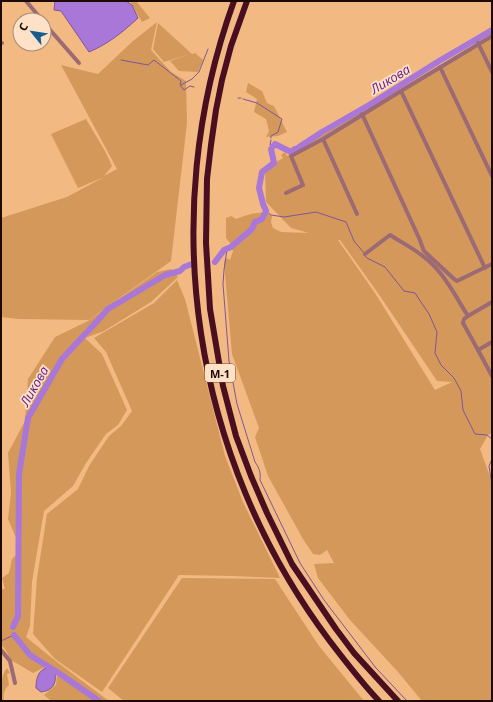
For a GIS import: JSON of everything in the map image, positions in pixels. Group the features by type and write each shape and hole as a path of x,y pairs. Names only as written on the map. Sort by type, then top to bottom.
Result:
{"highway":[{"name":"М-1","path":"234,1 211,77 199,143 193,213 193,245 197,310 201,340 213,395 233,460 257,520 271,549 313,618 351,669 379,701"},
{"name":"М-1","path":"247,1 222,80 216,110 207,179 206,243 210,309 223,386 236,436 251,476 292,564 331,623 354,653 398,701"}],"street":[{"path":"26,1 35,12"},
{"path":"52,31 79,63"},
{"path":"286,193 303,184 291,156 323,139 478,43 492,36"},
{"path":"478,43 492,72"},
{"path":"440,67 492,176"},
{"path":"401,91 485,268"},
{"path":"362,114 424,251 457,281 492,264"},
{"path":"323,139 357,214"},
{"path":"366,254 390,235 414,250 432,264 442,275 468,316"},
{"path":"492,302 468,316 464,319 463,323 492,376"},
{"path":"478,350 492,342"},
{"path":"1,650 10,661 15,683"}],"shaded area":[{"path":"55,1 126,1 132,5 138,18 115,37 89,52 61,11 54,10"},
{"path":"130,1 136,1 150,18 142,22"},
{"path":"157,22 151,50 171,72 186,81 187,123 171,261 89,320 18,319 1,317 1,218 67,197 104,177 78,188 51,134 86,119 112,166 104,176 117,169 61,65 98,74 133,41"},
{"path":"158,23 192,54 195,53 203,60 198,72 179,71 170,61 190,54 164,62 153,49"},
{"path":"492,34 492,435 491,433 488,435 480,449 492,482 492,701 422,701 398,672 350,620 318,578 314,564 334,563 327,550 320,555 313,554 268,476 255,437 259,428 232,354 224,262 227,258 230,260 233,251 226,238 226,218 231,216 236,219 254,213 264,213 272,216 271,222 273,228 281,232 309,233 291,228 266,202 265,169 283,158 281,155 285,152 287,156","holes":["338,240 340,240 380,296 437,381 452,382 435,390 375,293"]},
{"path":"248,83 262,91 267,103 274,106 287,132 278,136 266,137 269,131 266,119 254,112 257,99 246,92"},
{"path":"171,269 178,277 151,302 104,331 85,338 102,354 127,410 118,425 106,434 86,463 73,486 44,511 32,582 30,626 26,637 109,701 51,701 44,695 56,685 57,675 55,668 45,667 33,673 11,660 1,645 1,589 5,589 2,578 9,573 12,559 17,554 19,545 8,519 11,493 8,453 25,421 28,379 55,337 88,321 157,272"},
{"path":"177,280 185,299 225,456 243,502 280,578 179,575 102,692 55,659 33,634 37,578 47,514 78,489 89,466 109,436 121,426 132,411 106,352 94,338 154,303"},
{"path":"182,578 275,579 319,646 364,701 124,701 108,688"},
{"path":"7,668 10,673 7,674 9,685 4,692 4,701 1,701 2,679"},
{"path":"47,668 54,668 54,684 50,689 41,692 36,688 37,678 41,671"}],"waterway":[{"name":"Ликова","path":"299,147 492,30"},
{"path":"181,85 192,79 199,72 208,49"},
{"path":"121,60 148,65 154,60 181,81 180,85 184,90 190,86 194,87"},
{"path":"243,99 257,103 282,119 278,132 271,136 271,138"},
{"name":"Ликова","path":"271,140 270,145 273,147"},
{"name":"Ликова","path":"215,262 224,250 231,247 252,229 255,222 262,219 266,211 259,188 262,172 274,163 271,149 275,144 291,152 295,149"},
{"path":"266,211 271,215 284,217 316,212 346,222 354,241 364,253"},
{"path":"227,249 223,284 229,361 237,404 255,462 258,466 260,480 300,563 324,600 376,668 407,701"},
{"path":"365,256 385,267 404,291 415,293 429,314 437,332 435,353 441,365 454,378 461,391 463,410 475,434 487,435 492,439"},
{"name":"Ликова","path":"89,330 108,309 165,275 180,271 184,267 192,264"},
{"name":"Ликова","path":"13,627 18,616 19,474 28,418 62,359 86,333"},
{"path":"492,459 489,466 492,484"},
{"path":"1,641 14,635"},
{"name":"Ликова","path":"14,635 30,655 99,701"}]}
